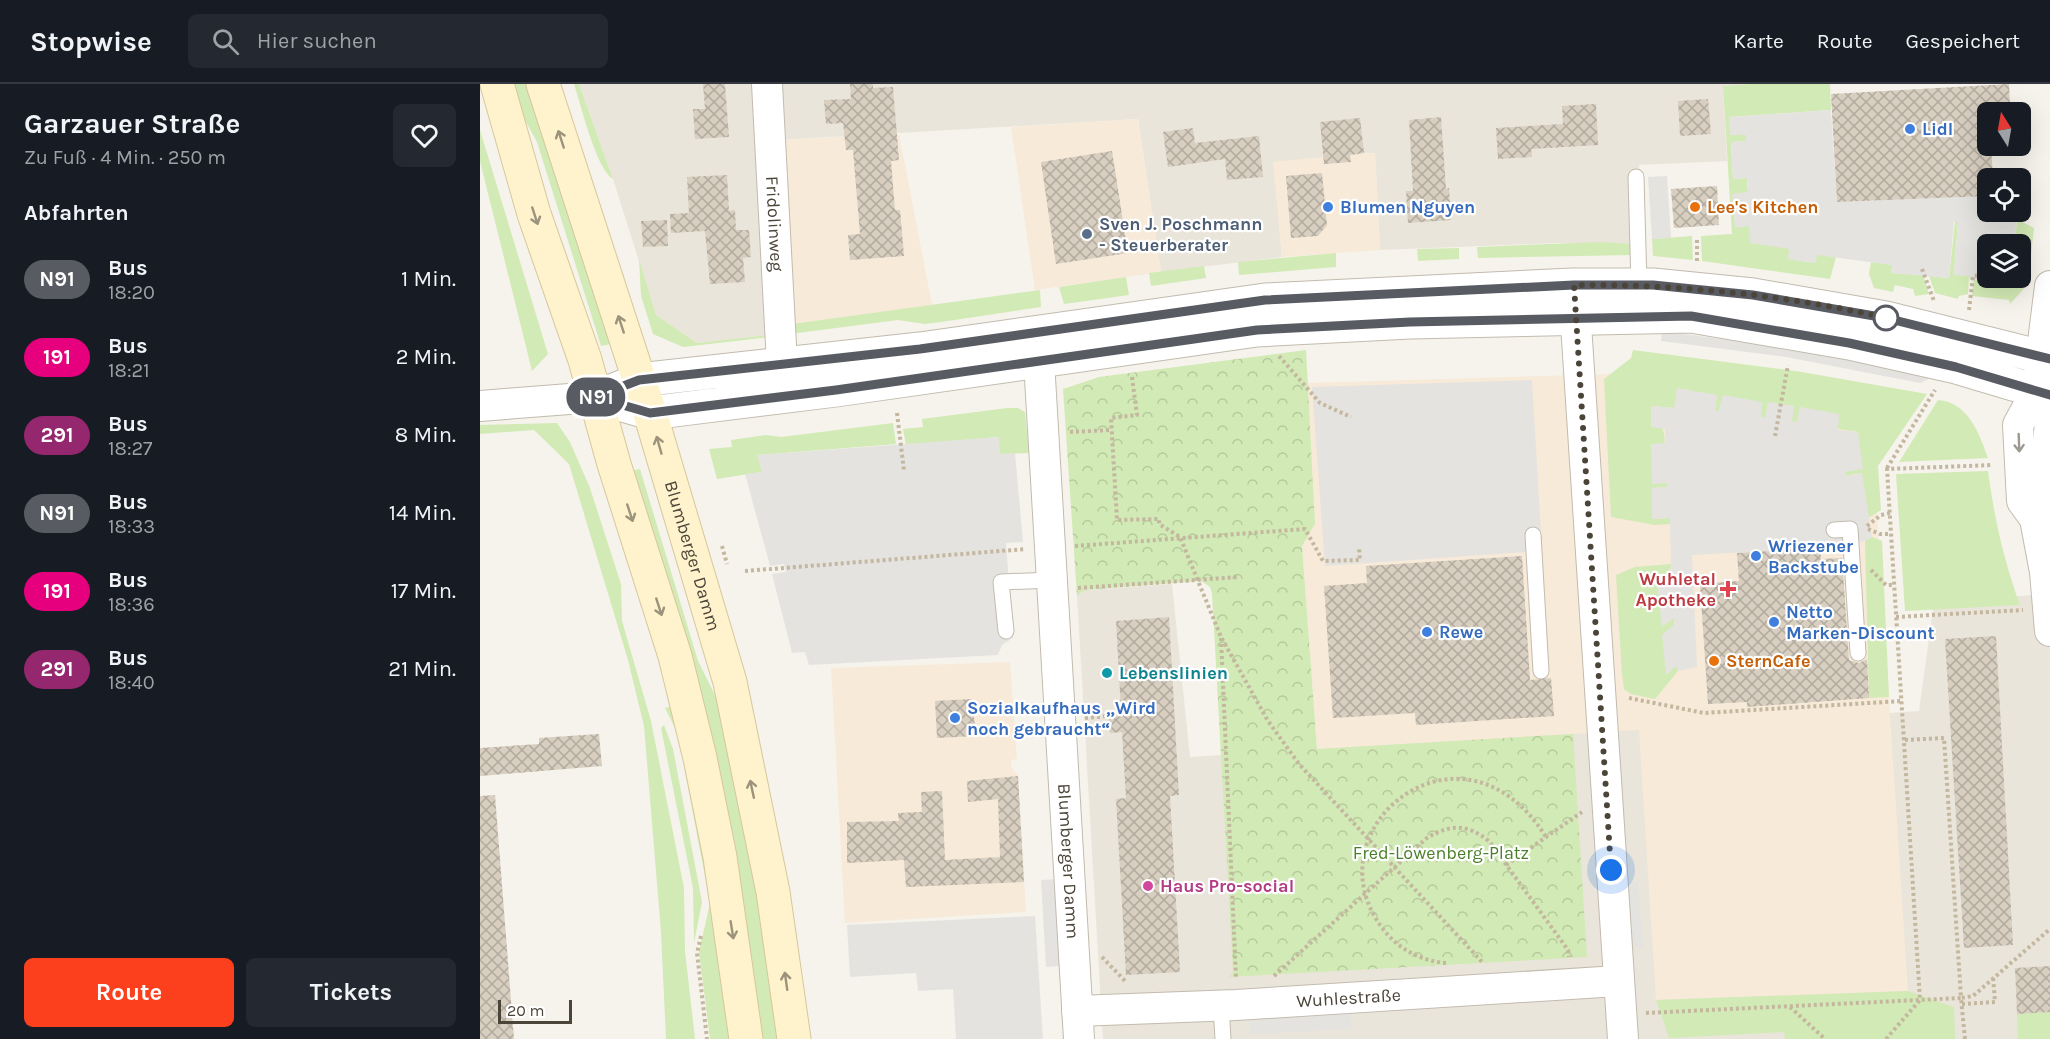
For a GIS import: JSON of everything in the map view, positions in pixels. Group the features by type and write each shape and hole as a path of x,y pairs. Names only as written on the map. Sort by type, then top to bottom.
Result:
{"main road":[{"path":"497,84 534,214 595,397 675,656 700,758 720,857 746,1039"},
{"name":"Blumberger Damm","path":"543,84 650,413 730,682 773,892 794,1039"}],"street":[{"name":"Fridolinweg","path":"766,84 783,364"},
{"path":"480,406 595,397 639,380 920,349 1265,300 1574,285 1639,285 1708,289 1848,311 2046,357"},
{"path":"1574,285 1622,1027"},
{"path":"2050,286 2044,392 2050,423 2044,486 2035,519 2042,599 2050,631"},
{"path":"595,397 650,413 1257,330 1410,322 1691,316 1849,343 2044,392"},
{"name":"Blumberger Damm","path":"1039,361 1061,584 1078,1025"},
{"name":"Wuhlestraße","path":"1078,1025 1229,1005 1618,981"}],"lane":[{"path":"1636,177 1639,285"},
{"path":"1834,530 1850,529 1858,653"},
{"path":"1533,535 1541,671"},
{"path":"1006,630 1001,582 1061,584"},
{"path":"1223,1039 1229,1005"}],"path":[{"path":"1696,240 1698,266"},
{"path":"1922,269 1935,304"},
{"path":"1968,311 1973,276 1977,276"},
{"path":"1273,349 1320,404 1351,417"},
{"path":"1775,436 1788,364"},
{"path":"1130,368 1137,415 1111,418 1118,520 1159,519 1159,524 1180,537 1221,637 1268,721 1299,764 1481,959 1488,972"},
{"path":"1886,1039 1920,1000 1887,469 1935,389"},
{"path":"897,413 904,471"},
{"path":"1061,432 1111,430"},
{"path":"1887,469 1997,465"},
{"path":"1865,528 1880,534 1891,534"},
{"path":"1068,546 1305,529 1323,561 1359,560 1359,549"},
{"path":"745,571 998,551"},
{"path":"1061,584 1239,577"},
{"path":"1896,617 2042,599"},
{"path":"1221,637 1229,1005"},
{"path":"1629,698 1704,713 1902,701"},
{"path":"1101,716 1107,716"},
{"path":"1904,740 1944,738 1965,1039"},
{"path":"1453,963 1424,958 1409,952 1389,937 1375,918 1365,892 1362,868 1369,840 1384,812 1413,789 1428,783 1458,778 1474,779 1504,791 1523,806 1546,837"},
{"path":"1506,865 1568,822"},
{"path":"1267,983 1393,865 1428,837 1441,830 1458,827 1475,830 1489,841 1568,950 1570,966"},
{"path":"1622,1027 1789,1007 1973,996 1993,976 2050,929"},
{"path":"1100,956 1132,988"},
{"path":"1962,1004 1995,1002 1993,976"},
{"path":"1789,1007 1825,1039"}],"shaded area":[{"path":"579,84 754,84 769,335 697,343 656,315 613,179"},
{"path":"777,84 1748,84 1723,86 1727,161 1639,165 1643,244 1556,243 1380,250 1375,153 1364,153 1351,162 1324,164 1323,158 1274,162 1282,257 1161,272 1138,119 780,140"},
{"path":"1831,110 1837,202 1977,196 1977,222 2016,222 2016,234 1977,234 1977,280 1969,279 1969,276 1954,275 1958,222 1954,222 1949,278 1891,273 1892,265 1817,255 1815,263 1788,259 1789,249 1750,243 1749,226 1735,228 1732,194 1748,192 1747,178 1733,179 1731,142 1746,141 1746,135 1730,135 1729,117"},
{"path":"1138,119 1161,272 1035,290 1011,127"},
{"path":"899,134 932,305 792,324 780,140"},
{"name":"Blumen Nguyen","path":"1375,153 1380,250 1282,257 1273,162 1323,157 1324,164 1350,162 1350,155"},
{"path":"1667,176 1671,238 1652,239 1648,177"},
{"path":"1662,331 1795,349 1931,378 1920,383 1786,357 1661,341"},
{"path":"1644,373 1870,408 1908,991 1656,1000 1639,730 1317,749 1302,546 1315,524 1306,383"},
{"path":"1532,380 1542,551 1325,566 1312,387"},
{"path":"1677,388 1717,395 1715,411 1719,411 1723,395 1762,402 1761,417 1765,418 1768,402 1794,406 1792,422 1796,423 1800,407 1839,414 1838,430 1858,432 1863,469 1845,472 1846,476 1862,473 1872,537 1865,541 1820,548 1692,555 1697,667 1678,671 1676,666 1666,674 1662,635 1675,624 1675,618 1662,626 1657,583 1671,568 1670,518 1652,519 1652,488 1667,487 1667,483 1652,484 1651,444 1666,443 1665,429 1651,427 1651,406 1674,408"},
{"path":"999,437 1000,454 1015,453 1023,542 1006,543 1013,638 1002,645 998,655 809,665 805,652 792,653 772,574 786,572 784,564 770,566 745,474 762,472 757,455"},
{"path":"1172,584 1190,757 1919,711 1934,602 2050,594 2050,1039 1103,1039 1077,596 1085,590"},
{"path":"1010,662 1017,759 1011,760 1011,766 1018,776 1026,912 845,923 831,668"},
{"path":"1057,879 1062,966 1046,967 1041,880"},
{"path":"1638,882 1643,947 1629,948 1624,883"},
{"path":"1035,916 1043,1039 956,1039 953,989 918,991 916,973 850,977 847,925"},
{"path":"1351,1012 1351,1029 1250,1034 1249,1018"}],"green space":[{"path":"512,84 528,84 611,344 601,346 537,142 520,111"},
{"path":"574,84 579,84 613,179 607,173 595,150"},
{"path":"1830,84 1831,110 1729,117 1746,134 1747,141 1731,142 1733,179 1747,178 1748,193 1732,194 1749,226 1789,249 1789,259 1815,263 1817,254 1836,257 1830,279 1702,261 1701,236 1732,234 1723,86"},
{"path":"480,130 548,354 532,371 480,161"},
{"path":"1955,222 1958,222 1954,274 1969,276 1968,294 1959,296 1958,299 1935,293 1929,276 1949,278"},
{"path":"2017,222 2023,222 2034,228 2031,256 2031,234 2016,234"},
{"path":"1692,236 1693,260 1653,256 1652,239"},
{"path":"1600,242 1634,244 1635,255 1478,258 1477,247"},
{"path":"1459,248 1459,259 1418,261 1417,249"},
{"path":"1336,253 1336,267 1239,275 1238,262"},
{"path":"639,259 656,315 697,343 769,335 770,337 683,347 653,334 641,296"},
{"path":"1871,262 1893,265 1891,273 1923,275 1929,294 1915,296 1913,289 1895,285 1893,292 1874,288 1869,274"},
{"path":"1204,266 1206,278 1151,286 1149,273"},
{"path":"1126,277 1129,295 1064,304 1059,287"},
{"path":"1974,280 1977,280 1977,288 2024,288 2010,304 2009,300 1972,296"},
{"path":"1040,290 1041,307 925,324 898,320 790,334 792,324"},
{"name":"Fred-Löwenberg-Platz","path":"1306,350 1315,524 1302,546 1317,749 1573,734 1587,957 1229,977 1233,972 1212,593 1210,587 1201,581 1085,590 1077,596 1063,389 1099,377"},
{"path":"1633,350 1796,371 1927,394 1878,466 1881,510 1862,522 1861,473 1845,476 1858,432 1792,422 1768,403 1765,418 1761,418 1723,396 1719,411 1715,411 1717,395 1674,408 1651,406 1662,428 1665,444 1652,483 1667,483 1667,487 1652,488 1652,519 1670,518 1671,524 1655,525 1611,517 1604,379 1631,358"},
{"path":"1938,400 1957,406 1965,413 1976,429 1988,458 1899,462"},
{"path":"1018,408 1025,412 1029,453 1000,454 998,437 906,445 903,429 923,427 922,419"},
{"path":"557,423 570,442 590,488 621,584 622,621 651,721 684,888 685,951 695,1039 666,1039 661,932 644,726 628,660 569,464 534,430 480,434 480,425"},
{"path":"893,423 896,444 758,455 762,472 717,479 709,449 732,447 731,440 766,435 781,437"},
{"path":"640,469 698,661 717,699 741,792 779,1039 761,1039 630,471"},
{"path":"1988,471 2000,539 2020,605 1905,611 1896,474"},
{"path":"1872,537 1882,541 1889,697 1869,698 1865,541"},
{"path":"1671,564 1662,626 1675,617 1667,674 1676,665 1678,671 1655,699 1631,694 1624,689 1622,674 1616,575 1635,567"},
{"path":"673,706 700,820 731,1039 710,1039 699,952 710,903 678,734 665,708"},
{"path":"664,725 673,749 702,902 694,943 693,888 661,728"},
{"path":"1908,991 1954,1007 1955,1039 1785,1039 1784,1032 1669,1038 1656,1000"},
{"path":"2050,1012 2050,1039 2018,1039 2017,1014"}],"building":[{"path":"703,84 725,84 729,137 695,139 693,109 705,109"},
{"path":"850,84 873,84 873,88 893,87 899,160 891,161 895,210 900,210 904,256 850,260 848,235 860,234 853,150 846,150 843,123 826,124 824,100 851,99"},
{"name":"Lidl","path":"2009,84 2010,102 1977,102 1977,156 1992,156 1992,168 1977,168 1977,196 1837,202 1831,94"},
{"path":"1708,99 1711,134 1680,136 1678,101"},
{"path":"1596,104 1598,145 1531,149 1532,157 1498,159 1496,128 1563,124 1562,106"},
{"path":"1441,117 1446,189 1449,188 1451,220 1408,223 1406,191 1413,191 1409,120"},
{"path":"1360,118 1364,153 1350,155 1351,162 1324,164 1320,122"},
{"path":"1193,128 1195,143 1259,136 1263,177 1227,180 1225,159 1168,167 1163,132"},
{"path":"1112,151 1128,253 1056,264 1041,162"},
{"path":"1322,173 1327,225 1318,236 1291,238 1286,176"},
{"path":"727,175 729,211 735,210 736,230 749,230 751,257 743,258 745,282 710,284 705,231 671,233 670,214 689,213 687,177"},
{"name":"Lee's Kitchen","path":"1717,186 1719,225 1674,228 1671,189"},
{"path":"667,220 668,246 643,247 641,221"},
{"name":"Netto Marken-Discount","path":"1820,548 1821,559 1842,558 1849,660 1859,663 1867,659 1869,698 1747,707 1747,702 1708,704 1700,584 1739,581 1737,553"},
{"name":"Rewe","path":"1522,556 1530,680 1551,678 1554,716 1416,725 1415,713 1333,718 1324,586 1367,583 1366,566"},
{"path":"1169,617 1179,795 1170,796 1180,972 1126,975 1116,799 1126,798 1122,732 1110,733 1107,713 1121,711 1116,621"},
{"path":"1996,636 2013,945 1964,948 1945,639"},
{"name":"Sozialkaufhaus „Wird noch gebraucht“","path":"972,699 976,736 937,738 935,701"},
{"path":"599,734 602,766 480,776 480,748 539,744 539,738"},
{"path":"1018,776 1024,882 906,887 904,860 847,863 847,822 899,821 898,813 922,812 921,792 942,791 945,860 1000,857 998,799 968,802 967,781"},
{"path":"495,795 514,1039 480,1039 480,796"},
{"path":"2050,966 2050,1012 2017,1014 2015,968"}],"bus line":[{"name":"N91","path":"2050,359 1886,318 1753,295 1653,285 1574,285 1370,293 1265,300 920,349 639,380 595,397 650,413 836,390 1257,330 1410,322 1691,316 1793,331 1849,343 1956,367 2050,395"}],"place":[{"name":"Lidl","path":"1910,129"},
{"name":"Blumen Nguyen","path":"1328,207"},
{"name":"Lee's Kitchen","path":"1695,207"},
{"name":"Sven J. Poschmann - Steuerberater","path":"1087,234"},
{"name":"Wriezener Backstube","path":"1756,556"},
{"name":"Wuhletal Apotheke","path":"1728,589"},
{"name":"Netto Marken-Discount","path":"1774,622"},
{"name":"Rewe","path":"1427,632"},
{"name":"SternCafe","path":"1714,661"},
{"name":"Lebenslinien","path":"1107,673"},
{"name":"Sozialkaufhaus „Wird noch gebraucht“","path":"955,718"},
{"name":"Haus Pro-social","path":"1148,886"}],"route":[{"path":"1611,870 1574,285 1696,288 1753,295 1886,318"}]}
